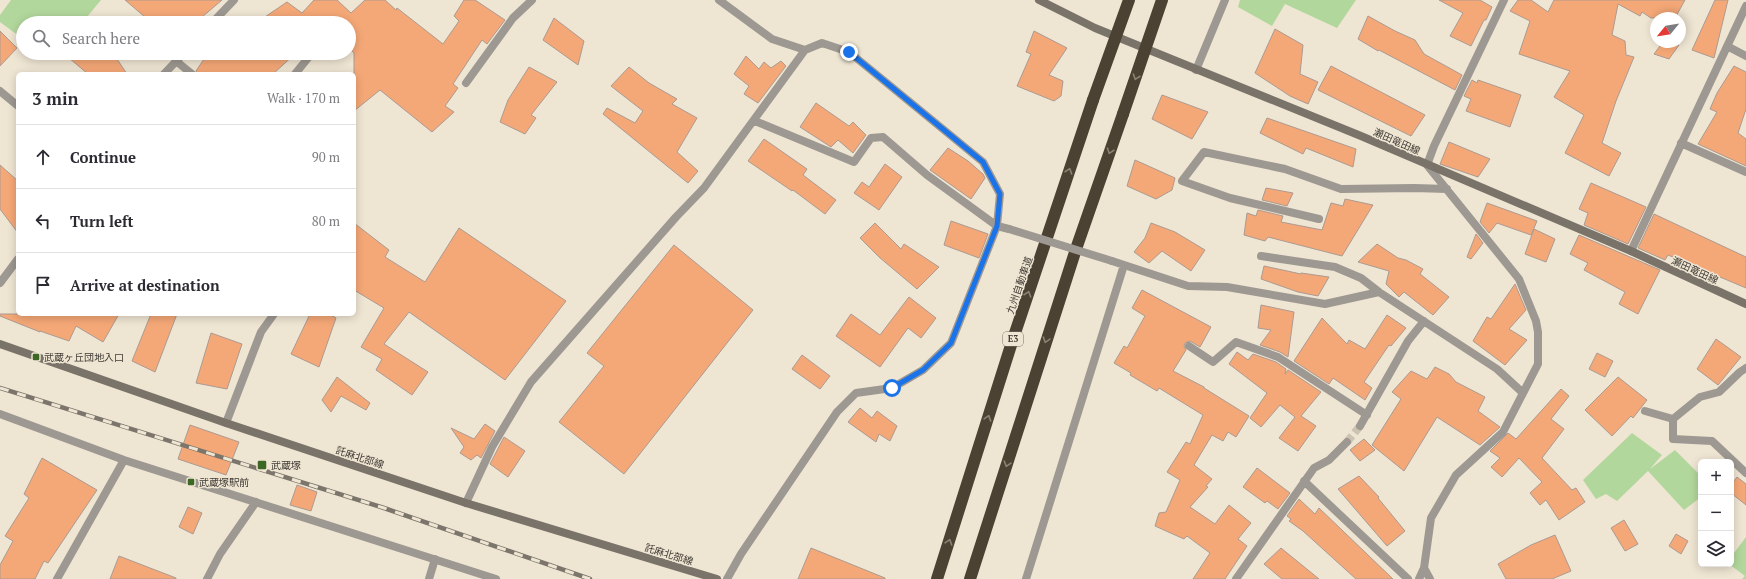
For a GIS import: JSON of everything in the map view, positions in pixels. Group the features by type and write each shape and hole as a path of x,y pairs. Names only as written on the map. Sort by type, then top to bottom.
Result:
{"highway":[{"name":"九州自動車道","path":"937,579 1012,342 1093,100 1129,0"},
{"path":"970,579 1076,249 1162,0"}],"main road":[{"name":"瀬田竜田線","path":"1039,0 1095,28 1361,136 1631,251 1746,304"},
{"name":"託麻北部線","path":"0,344 226,423 466,503 718,579"}],"street":[{"path":"219,16 234,0"},
{"path":"466,83 513,18 532,0"},
{"path":"720,0 772,39 805,50"},
{"path":"1196,70 1225,0"},
{"path":"1419,579 1424,568 1431,518 1456,475 1502,432 1538,364 1538,332 1536,321 1519,279 1427,165 1434,146 1504,0"},
{"path":"1631,251 1746,6"},
{"path":"466,503 492,447 531,382 671,223 704,188 755,121 805,50 822,43 849,52 983,162 1000,194 997,226 951,343 923,370 892,388 856,393 837,412 741,554 727,579"},
{"path":"1727,46 1746,56"},
{"path":"296,72 306,60"},
{"path":"166,72 176,61 190,72"},
{"path":"0,91 16,104"},
{"path":"755,121 854,162 871,138 883,137 927,175 997,226 1188,286 1227,287 1325,304 1378,292"},
{"path":"1681,143 1746,172"},
{"path":"1319,219 1230,198 1182,181 1204,152 1285,169 1341,189 1446,189"},
{"path":"1261,256 1335,267 1361,278 1378,292 1497,369 1523,393"},
{"path":"0,283 16,262"},
{"path":"1026,579 1124,265"},
{"path":"226,423 261,332 273,316"},
{"path":"1360,426 1408,341 1424,321"},
{"path":"1189,346 1213,362 1236,342 1278,357 1366,415"},
{"path":"1672,419 1700,397 1719,392 1746,368"},
{"path":"1645,411 1672,419"},
{"path":"0,414 124,460 496,579"},
{"path":"1672,419 1673,439 1712,441 1746,473"},
{"path":"1236,579 1314,468 1329,460 1347,442"},
{"path":"57,579 124,460"},
{"path":"1304,481 1408,579"},
{"path":"207,579 220,554 256,502"},
{"path":"429,579 435,559"},
{"path":"1424,568 1430,579"}],"green space":[{"path":"11,0 101,0 88,16 16,16 16,34 0,22 0,15"},
{"path":"1240,0 1356,0 1337,28 1285,4 1272,26 1238,7"},
{"path":"1632,433 1662,455 1650,469 1675,450 1698,473 1698,499 1684,510 1648,471 1617,501 1606,494 1596,499 1583,480"},
{"path":"1746,537 1746,579 1742,579 1745,576 1733,567 1734,553"}],"building":[{"path":"125,0 222,0 203,16 144,16"},
{"path":"314,0 337,0 351,13 365,0 385,0 396,10 397,8 443,44 459,21 454,16 464,0 475,0 505,20 487,44 482,40 453,84 458,88 445,106 454,112 432,132 380,90 356,109 356,72 354,72 354,60 356,60 356,16 266,16 287,2 302,13"},
{"path":"1439,0 1480,0 1492,7 1471,46 1450,36 1463,13"},
{"path":"1518,0 1531,0 1548,12 1554,0 1685,0 1678,12 1650,12 1650,17 1642,12 1640,16 1618,4 1612,35 1625,41 1626,55 1634,57 1616,101 1602,143 1621,153 1609,176 1565,153 1584,115 1554,97 1570,71 1519,54 1530,21 1510,11"},
{"path":"1715,0 1728,0 1714,58 1692,50"},
{"path":"1368,16 1415,40 1424,54 1462,75 1455,90 1379,50 1378,51 1358,39"},
{"path":"554,18 584,41 578,65 543,40"},
{"path":"1275,29 1303,45 1300,74 1318,82 1308,104 1290,96 1255,73"},
{"path":"0,31 16,47 16,49 0,66"},
{"path":"1034,31 1067,48 1049,75 1063,81 1061,96 1054,101 1017,86 1031,54 1026,52"},
{"path":"1658,48 1677,48 1669,59 1654,54"},
{"path":"746,56 759,69 764,62 771,68 781,61 786,66 758,103 744,94 749,86 734,74"},
{"path":"71,60 118,60 126,72 86,72"},
{"path":"203,60 288,60 275,72 196,71"},
{"path":"1331,66 1425,115 1411,136 1318,90"},
{"path":"1734,66 1746,72 1746,109 1738,133 1746,139 1746,166 1698,144 1717,112 1710,109 1717,93"},
{"path":"529,67 557,82 531,115 536,118 525,134 500,122 508,100"},
{"path":"629,67 649,83 677,99 672,104 697,118 677,152 698,171 688,183 603,114 607,108 635,123 643,111 611,86"},
{"path":"1472,80 1477,83 1478,80 1521,95 1510,127 1466,111 1471,99 1464,96"},
{"path":"1162,95 1208,112 1192,139 1152,119"},
{"path":"816,103 849,126 853,122 866,135 853,153 838,140 831,147 800,127"},
{"path":"1267,118 1356,149 1353,167 1306,148 1303,154 1260,133"},
{"path":"764,139 807,169 803,175 836,200 825,214 793,190 792,191 748,161"},
{"path":"1449,142 1490,159 1478,177 1440,164"},
{"path":"948,148 968,161 983,174 985,178 971,199 930,170"},
{"path":"1135,160 1175,178 1172,190 1156,199 1127,186"},
{"path":"885,164 902,177 879,210 854,193 862,182 869,187"},
{"path":"0,165 16,179 16,230 0,209"},
{"path":"1591,183 1646,207 1628,244 1584,225 1588,213 1579,209"},
{"path":"1266,188 1293,193 1287,206 1262,200"},
{"path":"1345,199 1373,205 1342,256 1268,237 1265,241 1244,235 1247,213 1256,216 1258,210 1283,216 1281,222 1322,230 1331,203 1343,206"},
{"path":"1487,203 1537,221 1531,235 1497,223 1489,233 1480,222"},
{"path":"1654,214 1746,257 1746,288 1668,255 1665,260 1638,248"},
{"path":"951,221 988,234 979,258 944,245"},
{"path":"875,223 901,249 904,244 939,267 917,289 879,257 860,238"},
{"path":"1151,223 1175,232 1205,250 1191,271 1162,251 1149,263 1134,252 1145,238"},
{"path":"356,225 389,250 385,257 425,282 459,228 566,301 505,380 409,312 384,344 428,372 412,395 376,370 382,359 361,347 384,308 356,291"},
{"path":"1534,229 1555,239 1546,262 1525,254"},
{"path":"1476,234 1483,243 1471,259 1467,257"},
{"path":"1579,235 1660,270 1638,314 1619,304 1625,292 1584,270 1588,263 1570,254"},
{"path":"1377,244 1398,258 1406,260 1423,269 1420,274 1449,297 1433,315 1404,292 1399,297 1386,284 1389,271 1358,262"},
{"path":"674,245 753,310 624,474 559,422 604,366 587,353"},
{"path":"1264,266 1301,274 1329,277 1318,296 1298,292 1261,279"},
{"path":"1515,284 1526,310 1509,329 1527,340 1505,365 1473,341 1487,317 1491,319"},
{"path":"1142,290 1211,327 1200,347 1190,341 1185,343 1184,346 1186,350 1173,371 1204,387 1249,416 1236,437 1228,432 1223,441 1212,435 1194,465 1212,479 1206,486 1208,487 1190,507 1215,524 1229,505 1251,523 1238,539 1247,546 1225,579 1193,579 1210,553 1187,536 1184,539 1155,526 1159,513 1166,512 1180,480 1167,472 1186,442 1190,444 1203,415 1159,388 1157,391 1130,375 1131,373 1114,363 1124,346 1127,348 1145,316 1132,308"},
{"path":"909,297 936,318 921,338 908,328 880,367 836,336 851,314 880,335"},
{"path":"1261,305 1294,312 1288,357 1280,352 1260,345 1271,330 1258,328"},
{"path":"0,314 16,314 16,316 118,316 103,342 76,326 69,341 40,332 0,316"},
{"path":"1387,315 1406,328 1391,346 1389,345 1364,382 1372,388 1365,400 1333,378 1329,384 1294,361 1322,318 1347,344 1349,340 1365,349"},
{"path":"150,316 176,316 155,372 132,361"},
{"path":"309,316 332,316 336,318 319,367 291,354"},
{"path":"211,333 242,344 227,389 196,383"},
{"path":"1716,339 1741,357 1718,385 1697,369"},
{"path":"1237,352 1248,360 1253,354 1276,362 1286,369 1285,374 1288,370 1321,392 1301,416 1316,426 1298,451 1279,438 1295,417 1280,405 1261,427 1250,418 1267,393 1229,364"},
{"path":"1597,353 1613,361 1605,377 1589,369"},
{"path":"802,355 830,376 820,389 792,369"},
{"path":"1435,367 1449,374 1456,382 1485,397 1478,411 1500,427 1480,445 1437,417 1404,471 1372,445 1401,399 1392,392 1411,371 1427,379"},
{"path":"337,377 370,403 366,410 341,396 331,412 322,400"},
{"path":"1618,377 1647,400 1633,418 1631,416 1612,436 1585,410"},
{"path":"1561,389 1569,396 1551,419 1564,429 1542,458 1572,490 1576,488 1585,502 1559,520 1546,500 1540,505 1530,493 1542,482 1519,458 1502,477 1491,467 1500,458 1490,451 1508,433 1516,439"},
{"path":"860,408 872,418 877,411 897,426 890,441 879,434 876,442 848,422"},
{"path":"485,424 495,431 481,458 477,455 471,460 460,453 464,447 451,428 474,439"},
{"path":"190,425 239,442 226,475 178,459"},
{"path":"504,437 525,451 508,477 490,464"},
{"path":"1364,439 1375,450 1360,461 1350,450"},
{"path":"42,458 97,490 48,563 44,561 35,579 0,579 0,565 13,541 5,536 29,498 24,494"},
{"path":"1257,468 1290,493 1278,509 1267,501 1265,503 1243,487"},
{"path":"1359,476 1379,497 1378,498 1405,531 1387,546 1338,489"},
{"path":"1737,477 1746,484 1746,505 1734,495 1734,481"},
{"path":"297,485 317,492 311,511 290,505"},
{"path":"1299,499 1315,514 1319,508 1393,579 1356,579 1303,531 1289,521 1291,519 1287,516"},
{"path":"188,507 202,513 193,534 179,527"},
{"path":"1624,520 1638,544 1625,551 1611,528"},
{"path":"1676,534 1688,541 1681,554 1669,546"},
{"path":"1555,535 1571,571 1552,579 1506,579 1498,564 1531,545"},
{"path":"811,548 885,578 885,579 798,579"},
{"path":"1281,548 1319,579 1282,579 1264,564"},
{"path":"119,556 176,578 176,579 110,579"}],"tunnel":[{"path":"1347,442 1360,426"}],"railway":[{"path":"0,388 384,508 590,579"}],"place":[{"name":"武蔵ヶ丘団地入口","path":"36,357"},
{"name":"武蔵塚","path":"262,465"},
{"name":"武蔵塚駅前","path":"191,482"}],"route":[{"path":"849,52 983,162 1000,194 997,226 951,343 923,370 892,388"}]}
